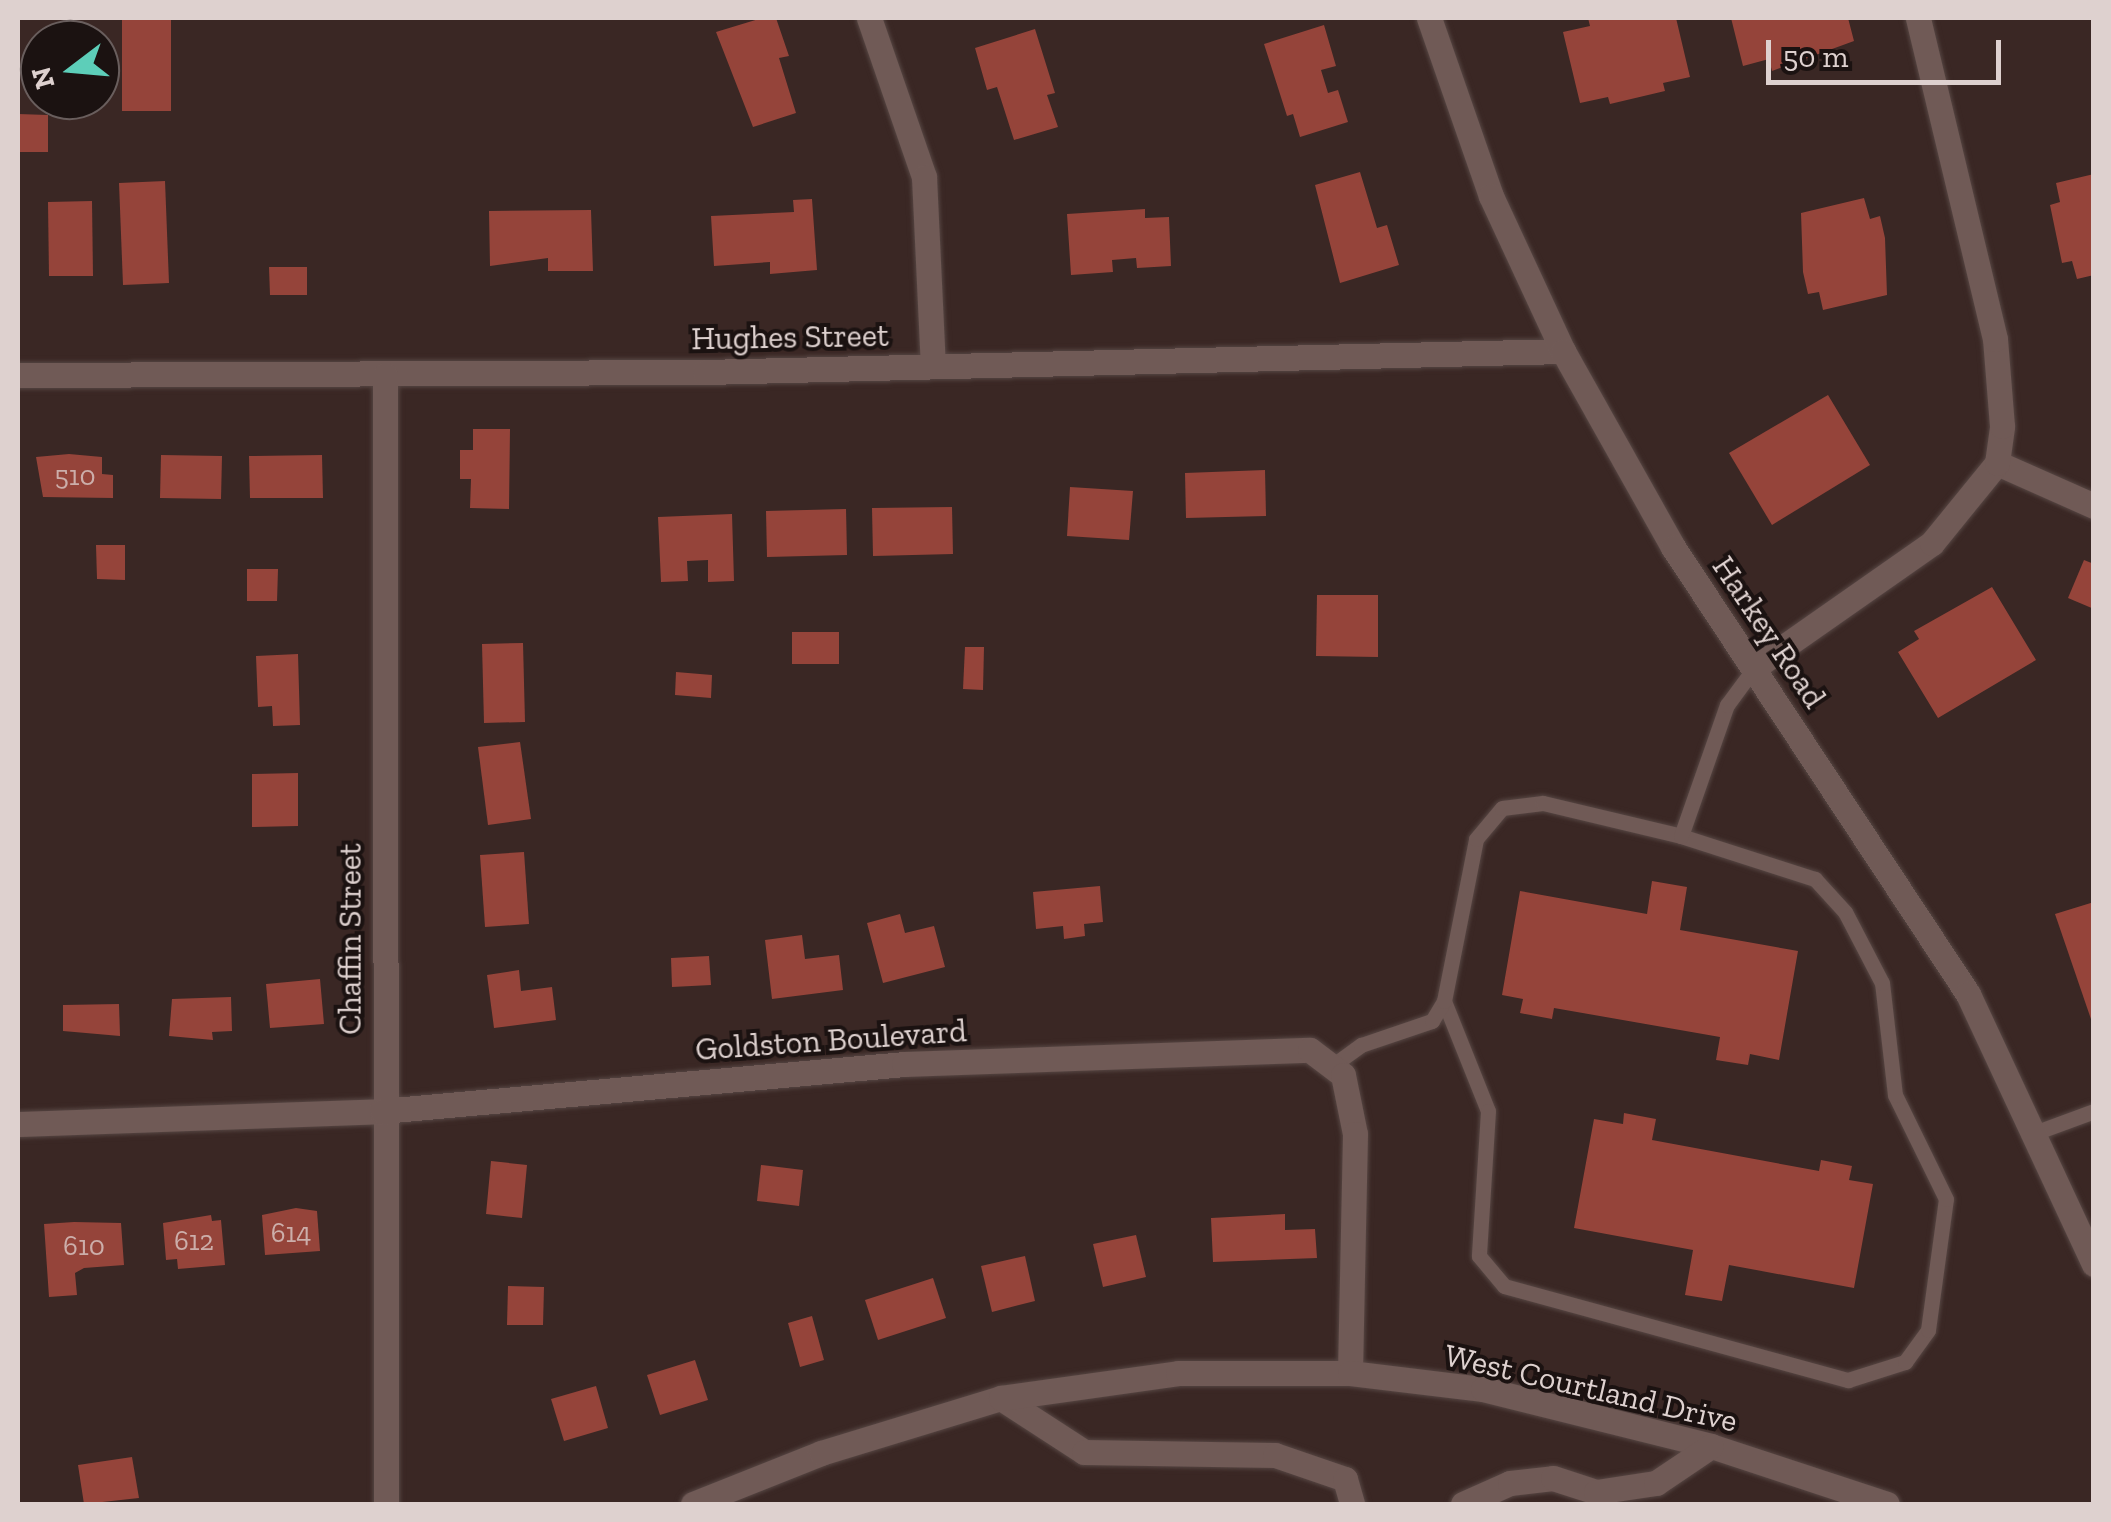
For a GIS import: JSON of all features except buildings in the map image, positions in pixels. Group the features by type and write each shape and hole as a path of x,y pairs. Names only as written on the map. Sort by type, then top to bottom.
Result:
{"street":[{"path":"869,18 924,177 933,366"},
{"name":"Harkey Road","path":"1429,18 1491,196 1563,350 1673,547 1968,994 2037,1132 2094,1264"},
{"path":"1755,666 1932,543 1997,463 2002,426 1995,339 1918,18"},
{"name":"Hughes Street","path":"18,375 385,375 1563,350"},
{"name":"Chaffin Street","path":"385,375 382,1111 386,1504"},
{"path":"1997,463 2094,506"},
{"name":"Goldston Boulevard","path":"18,1124 382,1111 923,1064 1244,1049 1310,1050 1332,1066"},
{"path":"1332,1066 1343,1075 1354,1134 1350,1373"},
{"name":"West Courtland Drive","path":"693,1504 821,1453 1001,1398 1178,1373 1350,1373 1483,1389 1711,1446 1887,1504"},
{"path":"1001,1398 1084,1452 1275,1454 1344,1479 1352,1504"},
{"path":"1463,1504 1510,1483 1553,1478 1596,1492 1656,1483 1711,1446"}],"lane":[{"path":"1681,836 1727,704 1755,666"},
{"path":"1332,1066 1361,1045 1432,1021 1444,1001 1476,839 1502,808 1543,803 1681,836 1815,879 1845,912 1882,983 1895,1095 1946,1199 1928,1330 1906,1362 1848,1380 1504,1286 1479,1256 1488,1111 1444,1001"},
{"path":"2037,1132 2094,1111"}]}
